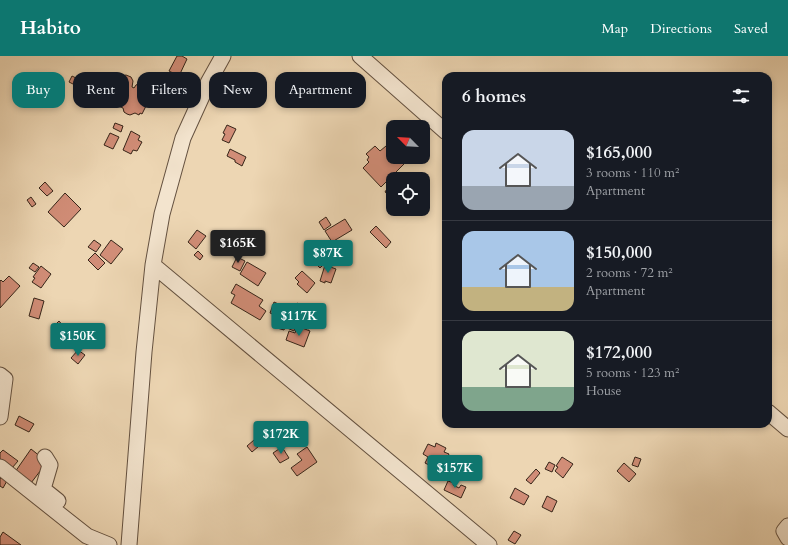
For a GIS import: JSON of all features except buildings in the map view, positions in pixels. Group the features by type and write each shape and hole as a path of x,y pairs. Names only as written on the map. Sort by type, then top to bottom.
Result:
{"street":[{"path":"129,545 144,352 153,265 162,214 183,138 208,83 223,56"},
{"path":"360,56 442,128"},
{"path":"153,265 489,545"},
{"path":"0,417 2,377"},
{"path":"772,415 788,429"},
{"path":"45,457 50,464 43,489 102,534 110,545"},
{"path":"0,467 88,536 110,545"},
{"path":"788,526 784,531 788,538"}]}
